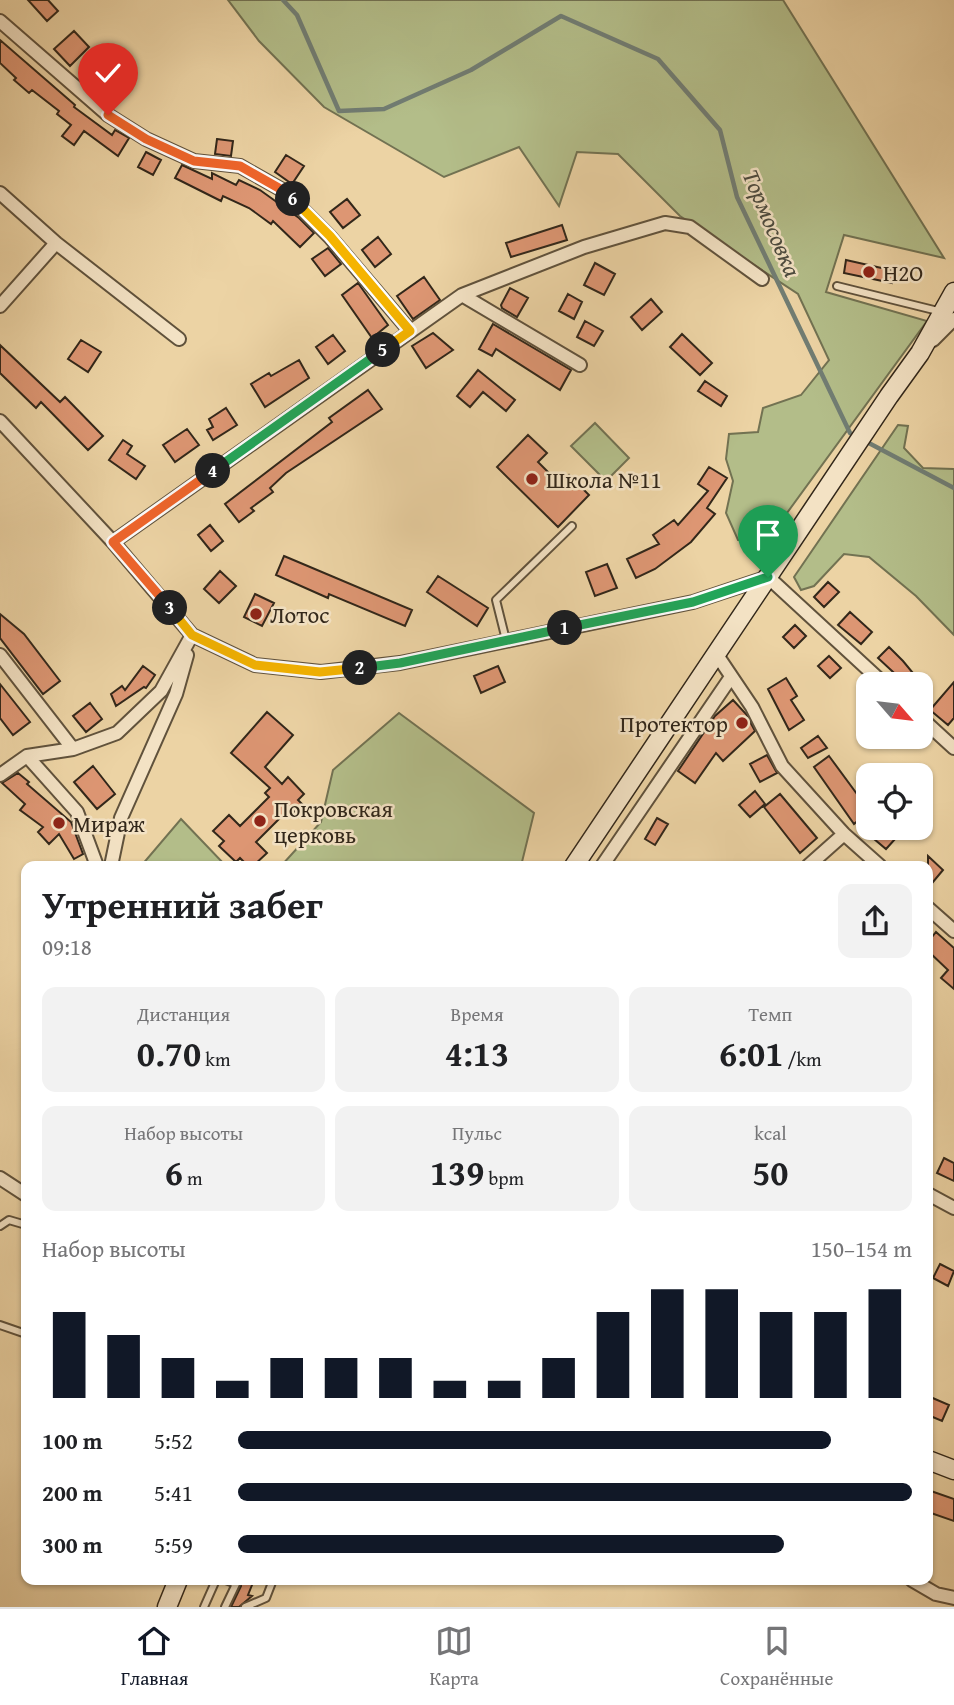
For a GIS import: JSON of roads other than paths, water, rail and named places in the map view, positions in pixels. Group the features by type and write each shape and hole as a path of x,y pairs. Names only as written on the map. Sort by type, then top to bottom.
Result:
{"main road":[{"path":"579,861 889,396 949,316 954,292"},
{"path":"933,1463 954,1470"},
{"path":"167,1607 176,1585"}],"street":[{"path":"0,21 108,115 146,139 194,161 240,166 284,191 330,236 410,331"},
{"path":"0,193 56,243 179,339"},
{"path":"113,542 462,295 584,247 664,223 690,227 762,279"},
{"path":"0,306 56,243"},
{"path":"462,295 580,365"},
{"path":"0,421 113,542 192,635 255,665 320,672 400,663 693,602 768,577 871,672"},
{"path":"0,775 27,756 73,749 117,733 162,691 192,635"},
{"path":"112,861 121,818 176,694 192,635"},
{"path":"0,655 73,749"},
{"path":"717,655 752,707 782,766 844,834 874,861"},
{"path":"605,861 731,677"},
{"path":"933,729 954,748"},
{"path":"27,756 78,812 95,861"},
{"path":"814,861 844,834"},
{"path":"933,912 954,931"},
{"path":"0,1178 21,1192"},
{"path":"933,1197 954,1208"},
{"path":"921,1585 936,1594 954,1598"}],"lane":[{"path":"837,286 949,316"},
{"path":"506,640 496,600 572,526"},
{"path":"0,1226 9,1220 21,1224"},
{"path":"0,1325 21,1332"},
{"path":"204,1607 214,1585"},
{"path":"225,1607 236,1585"},
{"path":"245,1607 266,1598 271,1585"}],"waterway":[{"name":"Тормосовка","path":"283,0 297,15 339,111 384,109 471,70 561,16 658,59 720,130 737,197 850,433 857,437"},
{"name":"Тормосовка","path":"865,441 954,488"}],"place":[{"name":"H2O","path":"869,272"},
{"name":"Школа №11","path":"532,479"},
{"name":"Лотос","path":"256,614"},
{"name":"Протектор","path":"742,723"},
{"name":"Покровская церковь","path":"260,821"},
{"name":"Мираж","path":"59,823"}]}
